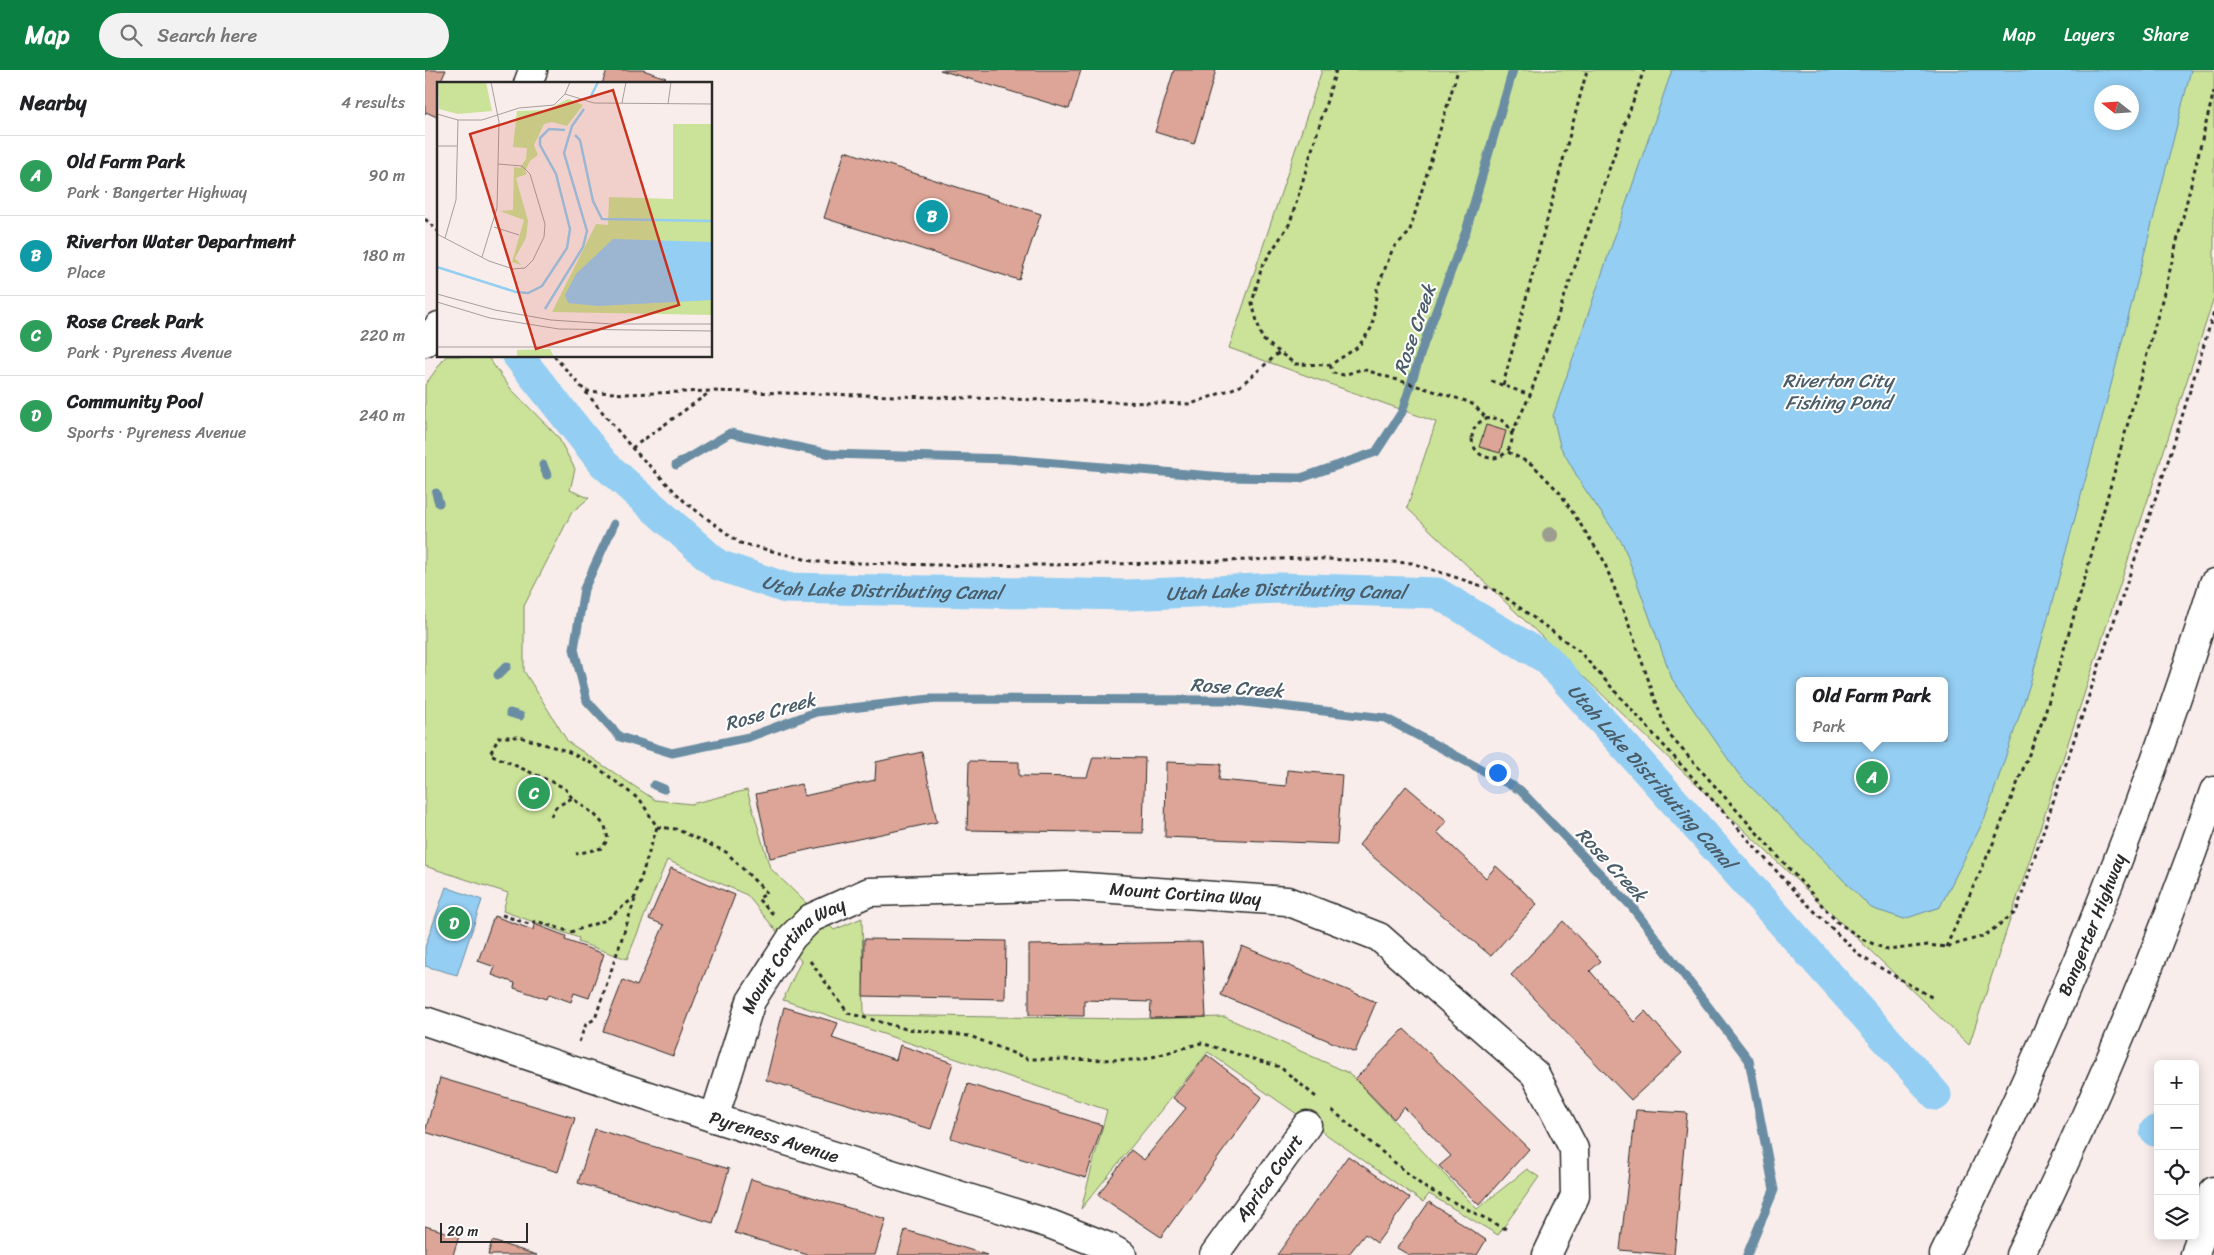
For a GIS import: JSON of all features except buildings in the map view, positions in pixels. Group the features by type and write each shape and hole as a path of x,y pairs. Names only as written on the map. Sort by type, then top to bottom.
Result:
{"main road":[{"path":"529,82 533,70"},
{"path":"425,342 437,328"},
{"name":"Bangerter Highway","path":"1944,1255 2028,1078 2081,954 2165,732 2214,583"},
{"path":"2020,1255 2073,1143 2121,1033 2166,922 2214,791"},
{"name":"Mount Cortina Way","path":"714,1118 751,1001 792,937 811,918 869,892 1070,886 1287,901 1379,938 1535,1074 1574,1149 1575,1196 1547,1255"},
{"name":"Pyreness Avenue","path":"425,1021 714,1118 1050,1224 1108,1246 1122,1255"},
{"name":"Aprica Court","path":"1214,1255 1307,1125"},
{"path":"2195,1255 2214,1191"}],"path":[{"path":"1336,70 1290,223 1262,266 1252,302 1262,339 1295,364 1330,365 1358,347 1372,327 1377,289 1393,248 1409,233 1459,70"},
{"path":"1503,385 1587,70"},
{"path":"1512,433 1505,422 1499,419 1480,421 1472,432 1473,446 1482,456 1489,458 1502,456 1507,452 1512,440 1512,433 1530,395 1644,70"},
{"path":"1946,947 1995,839 2044,718 2167,282 2214,91"},
{"path":"425,219 437,230"},
{"path":"1507,452 1533,465 1560,493 1603,558 1670,736 1837,922 1864,940 1888,950 1928,945 1946,947 1984,936 2016,912 2173,446 2214,312"},
{"path":"585,391 626,394 711,392 1191,404 1240,386 1280,352"},
{"path":"555,358 632,448 686,503 740,543 817,562 976,566 1169,563 1305,558 1412,563 1497,591 1579,651 1797,894 1860,956 1933,998"},
{"path":"1330,365 1333,373 1345,375 1363,369 1462,400 1475,406 1487,419"},
{"path":"1491,381 1530,395"},
{"path":"632,448 711,392"},
{"path":"569,1068 586,1024 595,1019 657,827 641,801 593,764 567,751 520,737 499,737 490,754 565,788 572,798 595,815 605,826 608,838 602,848 576,854"},
{"path":"551,816 556,807 572,798"},
{"path":"657,827 676,829 726,852 767,893 758,898 792,937 848,1013 905,1029 970,1036 1028,1058 1142,1060 1201,1042 1280,1067 1318,1098"},
{"path":"502,915 529,924 536,921 571,932 606,920 635,897"},
{"path":"1325,1105 1424,1187 1507,1229"}],"green space":[{"name":"Riverton City Fishing Pond","path":"1322,70 2214,70 2214,298 1969,1045 1407,508 1436,422 1229,348"},
{"path":"445,358 488,358 511,389 558,437 575,469 570,490 589,498 572,512 524,606 524,671 568,742 655,800 691,804 747,790 770,868 834,930 862,918 864,1015 1133,1019 1225,1017 1349,1073 1477,1209 1527,1169 1539,1177 1498,1235 1429,1194 1423,1202 1208,1052 1081,1209 1107,1110 783,1000 801,961 747,895 667,860 627,959 578,942 579,938 503,911 508,893 425,866 425,385"}],"water":[{"name":"Riverton City Fishing Pond","path":"1672,70 2191,70 2111,385 2030,684 1985,818 1940,907 1904,919 1871,908 1740,776 1672,679 1623,544 1582,485 1560,446 1553,416"},
{"path":"446,887 482,900 457,975 425,966 425,947"}],"waterway":[{"name":"Rose Creek","path":"676,465 730,433 830,454 1008,459 1224,477 1301,478 1376,452 1402,412 1424,343 1466,231 1513,70"},
{"name":"Utah Lake Distributing Canal","path":"520,358 604,464 718,565 786,588 1127,595 1280,588 1437,593 1547,659 1936,1095"},
{"path":"543,465 547,475"},
{"path":"436,493 439,503"},
{"name":"Rose Creek","path":"614,524 584,589 574,649 587,701 620,737 672,753 749,737 816,712 930,699 1228,700 1385,718 1520,790 1632,907 1749,1060 1774,1190 1747,1255"},
{"path":"498,675 507,666"},
{"path":"510,713 520,716"},
{"path":"654,785 664,789"}],"place":[{"name":"Riverton Water Department","path":"932,216"},
{"name":"Old Farm Park","path":"1872,777"},
{"name":"Rose Creek Park","path":"534,793"},
{"name":"Community Pool","path":"454,923"}]}
